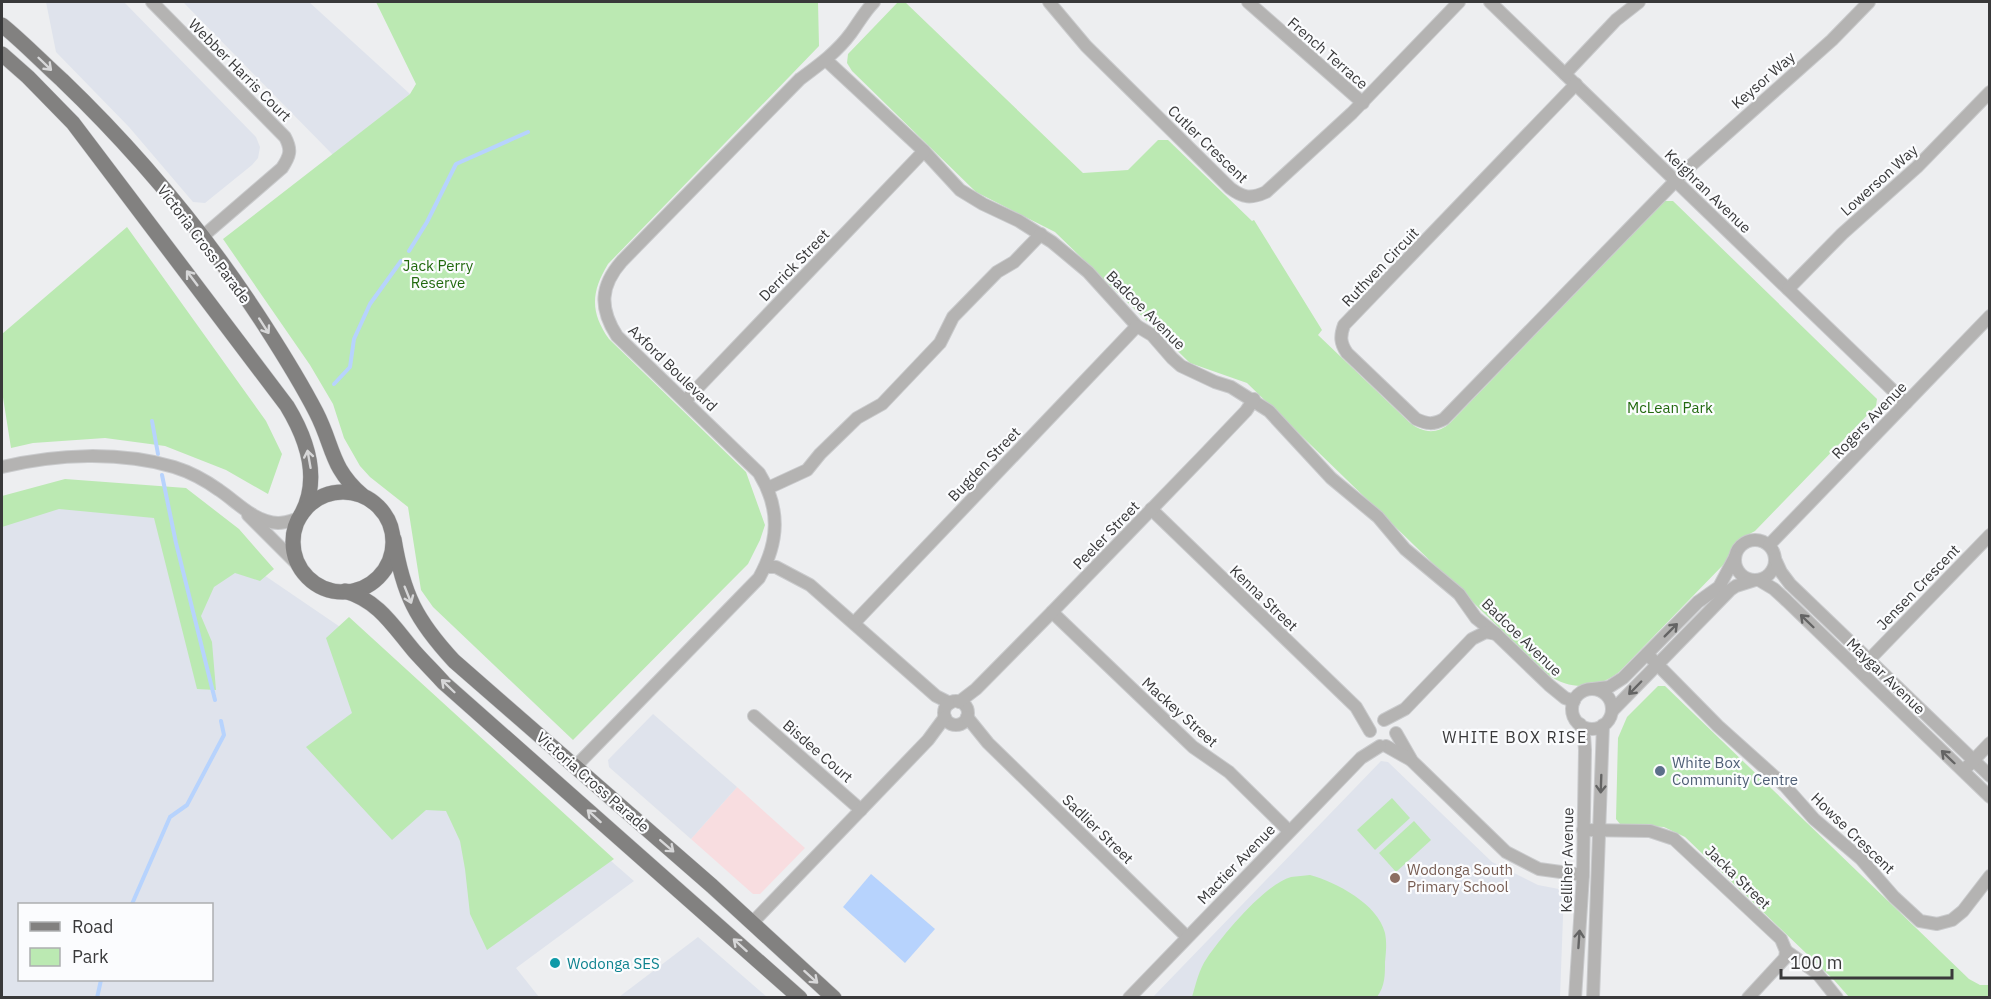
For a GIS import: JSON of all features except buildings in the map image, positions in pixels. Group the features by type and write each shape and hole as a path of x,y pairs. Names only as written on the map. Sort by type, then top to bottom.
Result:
{"main road":[{"name":"Victoria Cross Parade","path":"2,25 90,106 149,171 202,237 264,324 310,401 321,423 334,461 362,495"},
{"name":"Victoria Cross Parade","path":"2,54 74,123 287,406 303,435 310,465 310,494 301,517"},
{"path":"345,492 362,495 374,502 391,525 394,539 392,554 379,575 365,586 345,591 325,588 314,583 298,565 293,545 296,527 301,517 316,502 333,494 345,492"},
{"name":"Victoria Cross Parade","path":"394,539 400,572 419,618 454,661 712,886 834,998"},
{"name":"Victoria Cross Parade","path":"345,591 365,599 381,610 444,683 800,998"},
{"path":"560,785 576,766"},
{"path":"696,905 712,886"}],"street":[{"name":"Webber Harris Court","path":"152,2 285,137 291,147 289,158 282,168 202,237"},
{"name":"Axford Boulevard","path":"576,766 746,594 765,567 772,550 775,522 774,506 768,488 759,473 617,336 610,325 604,305 609,278 622,261 800,79 826,60 850,34 874,2"},
{"name":"Cutler Crescent","path":"1049,2 1086,46 1230,188 1249,198 1266,192 1363,103 1459,2"},
{"name":"French Terrace","path":"1248,2 1363,103"},
{"name":"Keighran Avenue","path":"1490,2 1906,403"},
{"path":"1565,74 1616,20 1639,2"},
{"name":"Keysor Way","path":"1675,181 1832,40 1869,2"},
{"name":"Badcoe Avenue","path":"826,60 924,151 960,190 1041,234 1088,272 1137,326 1152,335 1181,366 1231,387 1254,399 1269,411 1331,478 1378,517 1406,549 1459,594 1476,618 1549,685 1565,698 1574,701"},
{"name":"Ruthven Circuit","path":"1576,84 1344,325 1340,338 1347,353 1416,419 1425,424 1435,424 1444,419 1675,181"},
{"name":"Lowerson Way","path":"1788,289 1842,234 1917,167 1989,92"},
{"name":"Derrick Street","path":"685,401 924,151"},
{"path":"768,488 807,470 857,418 882,404 940,343 953,317 997,273 1014,262 1041,234"},
{"name":"Rogers Avenue","path":"1769,545 1989,316"},
{"name":"Bugden Street","path":"854,623 1137,326"},
{"name":"Peeler Street","path":"752,923 1246,411 1254,399"},
{"path":"2,467 27,461 75,457 142,461 173,467 196,476 220,490 298,565"},
{"path":"240,507 274,523 301,517"},
{"name":"Kenna Street","path":"1151,509 1356,707 1377,740"},
{"name":"Jensen Crescent","path":"1859,670 1989,535"},
{"path":"1593,689 1605,694 1612,705 1612,711 1603,725 1592,729 1580,724 1573,714 1574,701 1581,692 1593,689 1609,687 1623,678 1698,602 1719,587 1741,545 1758,540 1769,545 1775,559 1773,570 1764,578 1730,590 1612,711"},
{"path":"1735,557 1735,564 1742,575 1757,580"},
{"name":"Maygar Avenue","path":"1775,559 1790,584 1989,776"},
{"name":"Sadlier Street","path":"765,567 776,567 810,585 854,623 988,744 1187,937"},
{"name":"Maygar Avenue","path":"1757,580 1774,589 1989,797"},
{"name":"Mackey Street","path":"1052,612 1193,747 1229,772 1289,831"},
{"path":"1496,634 1486,632 1472,639 1405,709 1372,726 1377,740 1412,760 1506,852 1539,869 1583,875"},
{"name":"Howse Crescent","path":"1647,654 1718,726 1777,778 1831,835 1862,859 1894,897 1920,921 1937,924 1952,920 1964,910 1989,876"},
{"name":"Kenna Street","path":"1356,707 1382,720"},
{"path":"1377,740 1394,741 1405,709"},
{"name":"Bisdee Court","path":"754,716 861,810"},
{"path":"1382,720 1391,723 1412,760"},
{"name":"Kelliher Avenue","path":"1575,998 1583,875 1585,750 1580,724"},
{"name":"Kelliher Avenue","path":"1593,998 1603,725"},
{"name":"Mactier Avenue","path":"1128,996 1377,740"},
{"path":"1963,771 1989,743"},
{"name":"Jacka Street","path":"1583,830 1650,831 1674,839 1781,939 1786,951 1817,973 1837,998"},
{"path":"1748,998 1785,958 1786,951"}],"shaded area":[{"path":"46,2 124,2 256,137 260,147 258,158 205,203 193,202 129,127 56,52"},
{"path":"183,2 309,2 410,94 333,155"},
{"path":"161,501 236,556 349,633 634,881 516,968 539,997 2,998 2,504"},
{"path":"653,714 737,787 691,839 609,767 608,760"},
{"name":"Wodonga South Primary School","path":"1381,761 1388,762 1492,862 1538,885 1564,890 1560,997 1152,998"},
{"path":"737,787 805,848 760,894 753,894 691,839"},
{"path":"698,937 767,997 619,997"}],"green space":[{"name":"Jack Perry Reserve","path":"376,2 818,2 819,46 608,264 598,284 596,311 598,320 609,339 746,472 765,525 748,564 573,740 433,607 421,590 408,507 370,477 360,466 344,438 333,404 310,365 223,239 410,94 416,84"},
{"name":"McLean Park","path":"898,2 905,2 1083,173 1128,170 1158,140 1168,140 1252,221 1254,220 1322,330 1318,335 1409,422 1419,428 1435,431 1450,423 1665,201 1673,201 1877,399 1876,406 1755,531 1737,544 1725,563 1619,672 1593,685 1566,684 1548,675 1247,383 1190,363 1055,232 976,192 852,71 847,63 848,54"},
{"path":"127,227 266,421 282,454 268,494 226,470 165,446 105,438 33,443 11,448 2,391 2,334"},
{"path":"65,479 186,488 239,529 274,569 260,581 235,573 214,587 201,616 212,642 216,690 197,689 154,518 59,509 2,527 2,496"},
{"path":"349,617 614,859 487,950 470,914 460,841 446,811 426,810 392,840 306,747 352,713 326,638"},
{"path":"1658,686 1665,686 1969,979 1980,985 1989,985 1989,997 1849,997 1685,837 1664,827 1620,824 1616,819 1618,738 1627,717"},
{"path":"1392,798 1410,818 1375,850 1357,830"},
{"path":"1414,821 1431,840 1396,872 1379,853"},
{"path":"1310,875 1332,883 1355,896 1381,922 1385,933 1386,951 1384,980 1377,997 1192,997 1204,962 1245,912 1280,882 1291,877"}],"water":[{"path":"871,874 935,929 905,963 843,907"}],"waterway":[{"path":"409,251 427,222 456,164 528,132"},
{"path":"334,384 350,367 354,339 370,304 401,261"},
{"path":"152,421 158,454"},
{"path":"162,475 176,543 215,700"},
{"path":"132,903 170,817 187,805 224,735 221,721"},
{"path":"97,998 101,981"}],"place":[{"name":"White Box Community Centre","path":"1660,771"},
{"name":"Wodonga South Primary School","path":"1395,878"},
{"name":"Wodonga SES","path":"555,963"}],"district":[{"name":"WHITE BOX RISE","path":"1515,737"}]}
